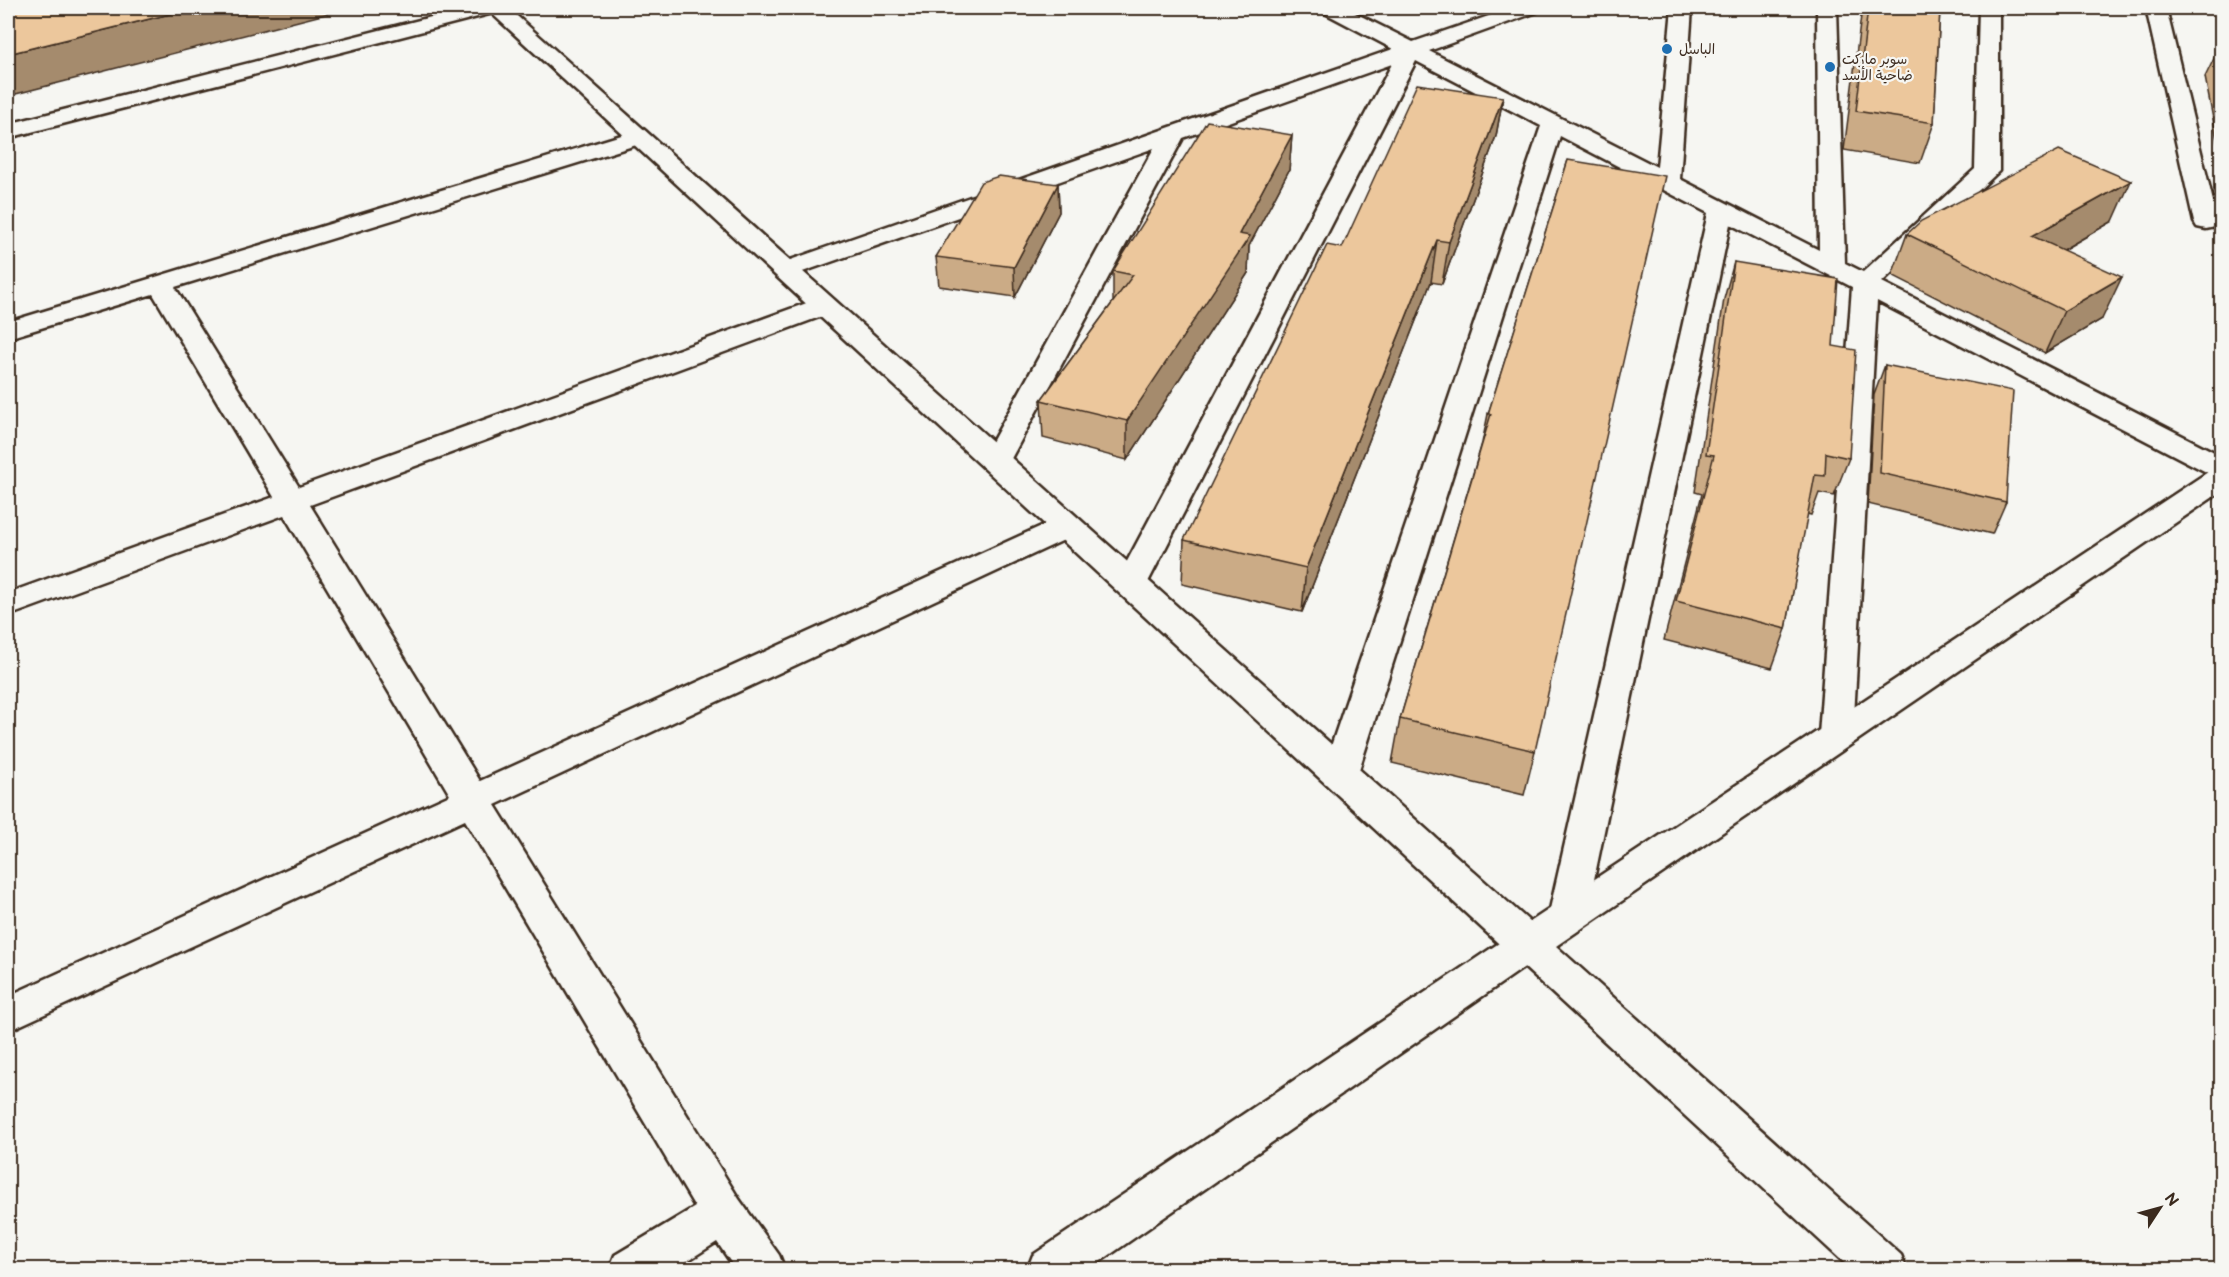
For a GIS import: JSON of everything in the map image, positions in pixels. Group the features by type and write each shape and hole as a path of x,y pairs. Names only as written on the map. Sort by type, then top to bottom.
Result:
{"street":[{"path":"8,131 490,8"},
{"path":"496,8 1886,1269"},
{"path":"1330,8 2222,468"},
{"path":"785,270 1530,8"},
{"path":"1668,182 1682,8"},
{"path":"1827,8 1832,267"},
{"path":"1836,735 1865,284 1987,171 1989,8"},
{"path":"2156,8 2206,222"},
{"path":"1131,584 1411,49"},
{"path":"1340,773 1553,123"},
{"path":"996,462 1174,133"},
{"path":"8,330 638,137"},
{"path":"1567,918 1721,209"},
{"path":"160,284 723,1214 764,1269"},
{"path":"8,605 824,306"},
{"path":"1049,1269 1836,735 2222,477"},
{"path":"8,1014 1068,526"},
{"path":"631,1269 723,1214"}],"building":[{"path":"8,8 194,8 8,54"},
{"path":"1868,8 1940,8 1934,123 1856,111"},
{"path":"1417,84 1503,97 1449,242 1437,240 1306,568 1184,540 1327,245 1342,248"},
{"path":"1207,121 1292,135 1239,234 1250,236 1127,421 1041,400 1133,275 1113,271"},
{"path":"2059,150 2131,181 2032,236 2122,277 2064,311 1907,234 1921,221"},
{"path":"1568,160 1665,176 1535,751 1400,719 1491,414 1488,414"},
{"path":"999,176 1058,184 1014,267 936,257 981,182"},
{"path":"1734,262 1838,279 1833,346 1856,350 1849,458 1826,453 1825,476 1815,475 1786,629 1676,601 1714,455 1706,454"},
{"path":"1885,365 2013,391 2006,502 1880,473"}],"place":[{"name":"الباسل","path":"1667,49"},
{"name":"سوبر ماركت ضاحية الأسد","path":"1830,67"}]}
